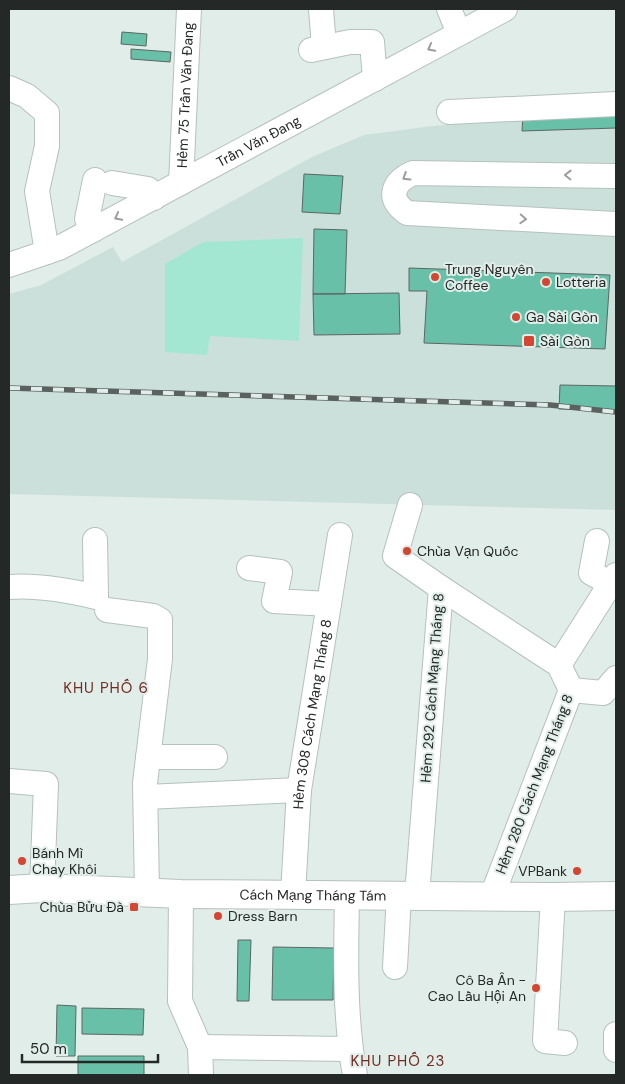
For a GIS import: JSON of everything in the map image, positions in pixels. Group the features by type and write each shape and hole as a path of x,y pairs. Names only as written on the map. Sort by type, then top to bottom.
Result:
{"main road":[{"name":"Cách Mạng Tháng Tám","path":"9,890 42,888 181,894 616,896"}],"street":[{"name":"Hẻm 75 Trần Văn Ðang","path":"181,183 189,9"},
{"path":"321,9 317,49 350,42 372,42 375,78"},
{"path":"449,9 459,33"},
{"name":"Trần Văn Ðang","path":"9,265 59,248 459,33 481,15 505,9"},
{"path":"9,88 27,96 47,113 47,146 37,190 47,252"},
{"path":"449,112 616,104"},
{"path":"616,176 413,173 403,178 396,186 394,196 398,206 406,212 616,224"},
{"path":"93,230 87,219 103,182 148,190 154,198"},
{"name":"Hẻm 292 Cách Mạng Tháng 8","path":"395,967 408,895 441,588 395,556 410,505"},
{"name":"Hẻm 308 Cách Mạng Tháng 8","path":"293,894 299,790 340,535"},
{"path":"9,587 31,586 70,590 96,597 95,540"},
{"path":"441,588 559,665 582,620 613,579 591,573 597,541"},
{"path":"248,568 280,572 274,601 329,604"},
{"path":"107,610 153,616 160,620 160,659 146,777 147,893"},
{"name":"Hẻm 280 Cách Mạng Tháng 8","path":"492,896 571,690 559,665"},
{"path":"571,690 612,689"},
{"path":"148,757 215,757"},
{"path":"9,782 46,784 42,888"},
{"path":"146,797 299,790"},
{"path":"181,894 180,1001 200,1047 201,1075"},
{"path":"347,895 346,945 350,1049 355,1075"},
{"path":"553,897 545,1041 565,1043"},
{"path":"616,1034 616,1050"},
{"path":"200,1047 350,1049"}],"shaded area":[{"path":"616,111 616,510 9,494 9,294 41,285 113,247 122,262 312,157 364,135 432,126"}],"green space":[{"path":"303,238 299,341 210,336 207,355 165,352 165,264 203,242"}],"building":[{"path":"122,32 147,34 146,46 121,44"},
{"path":"131,49 171,52 170,62 131,59"},
{"path":"616,108 616,128 522,131 523,113"},
{"path":"304,174 343,176 340,214 302,212"},
{"path":"314,229 347,230 345,294 313,294"},
{"name":"Ga Sài Gòn","path":"409,268 610,275 605,349 424,343 427,291 409,291"},
{"path":"399,293 400,334 314,335 313,294"},
{"path":"560,385 616,386 616,410 559,409"},
{"path":"238,940 251,940 249,1001 237,1001"},
{"path":"273,947 334,948 333,1000 272,1000"},
{"path":"57,1005 76,1006 75,1056 56,1056"},
{"path":"82,1008 144,1009 143,1035 82,1034"},
{"path":"78,1056 144,1056 144,1075 78,1075"}],"railway":[{"path":"9,388 550,405 616,412"}],"place":[{"name":"Trung Nguyên Coffee","path":"435,277"},
{"name":"Lotteria","path":"546,282"},
{"name":"Ga Sài Gòn","path":"516,317"},
{"name":"Sài Gòn","path":"529,341"},
{"name":"Chùa Vạn Quốc","path":"407,551"},
{"name":"Bánh Mì Chay Khôi","path":"22,861"},
{"name":"VPBank","path":"577,871"},
{"name":"Chùa Bửu Đà","path":"134,907"},
{"name":"Dress Barn","path":"218,916"},
{"name":"Cô Ba Ân - Cao Lầu Hội An","path":"536,988"}],"district":[{"name":"KHU PHỐ 6","path":"106,688"},
{"name":"KHU PHỐ 23","path":"398,1061"}]}
